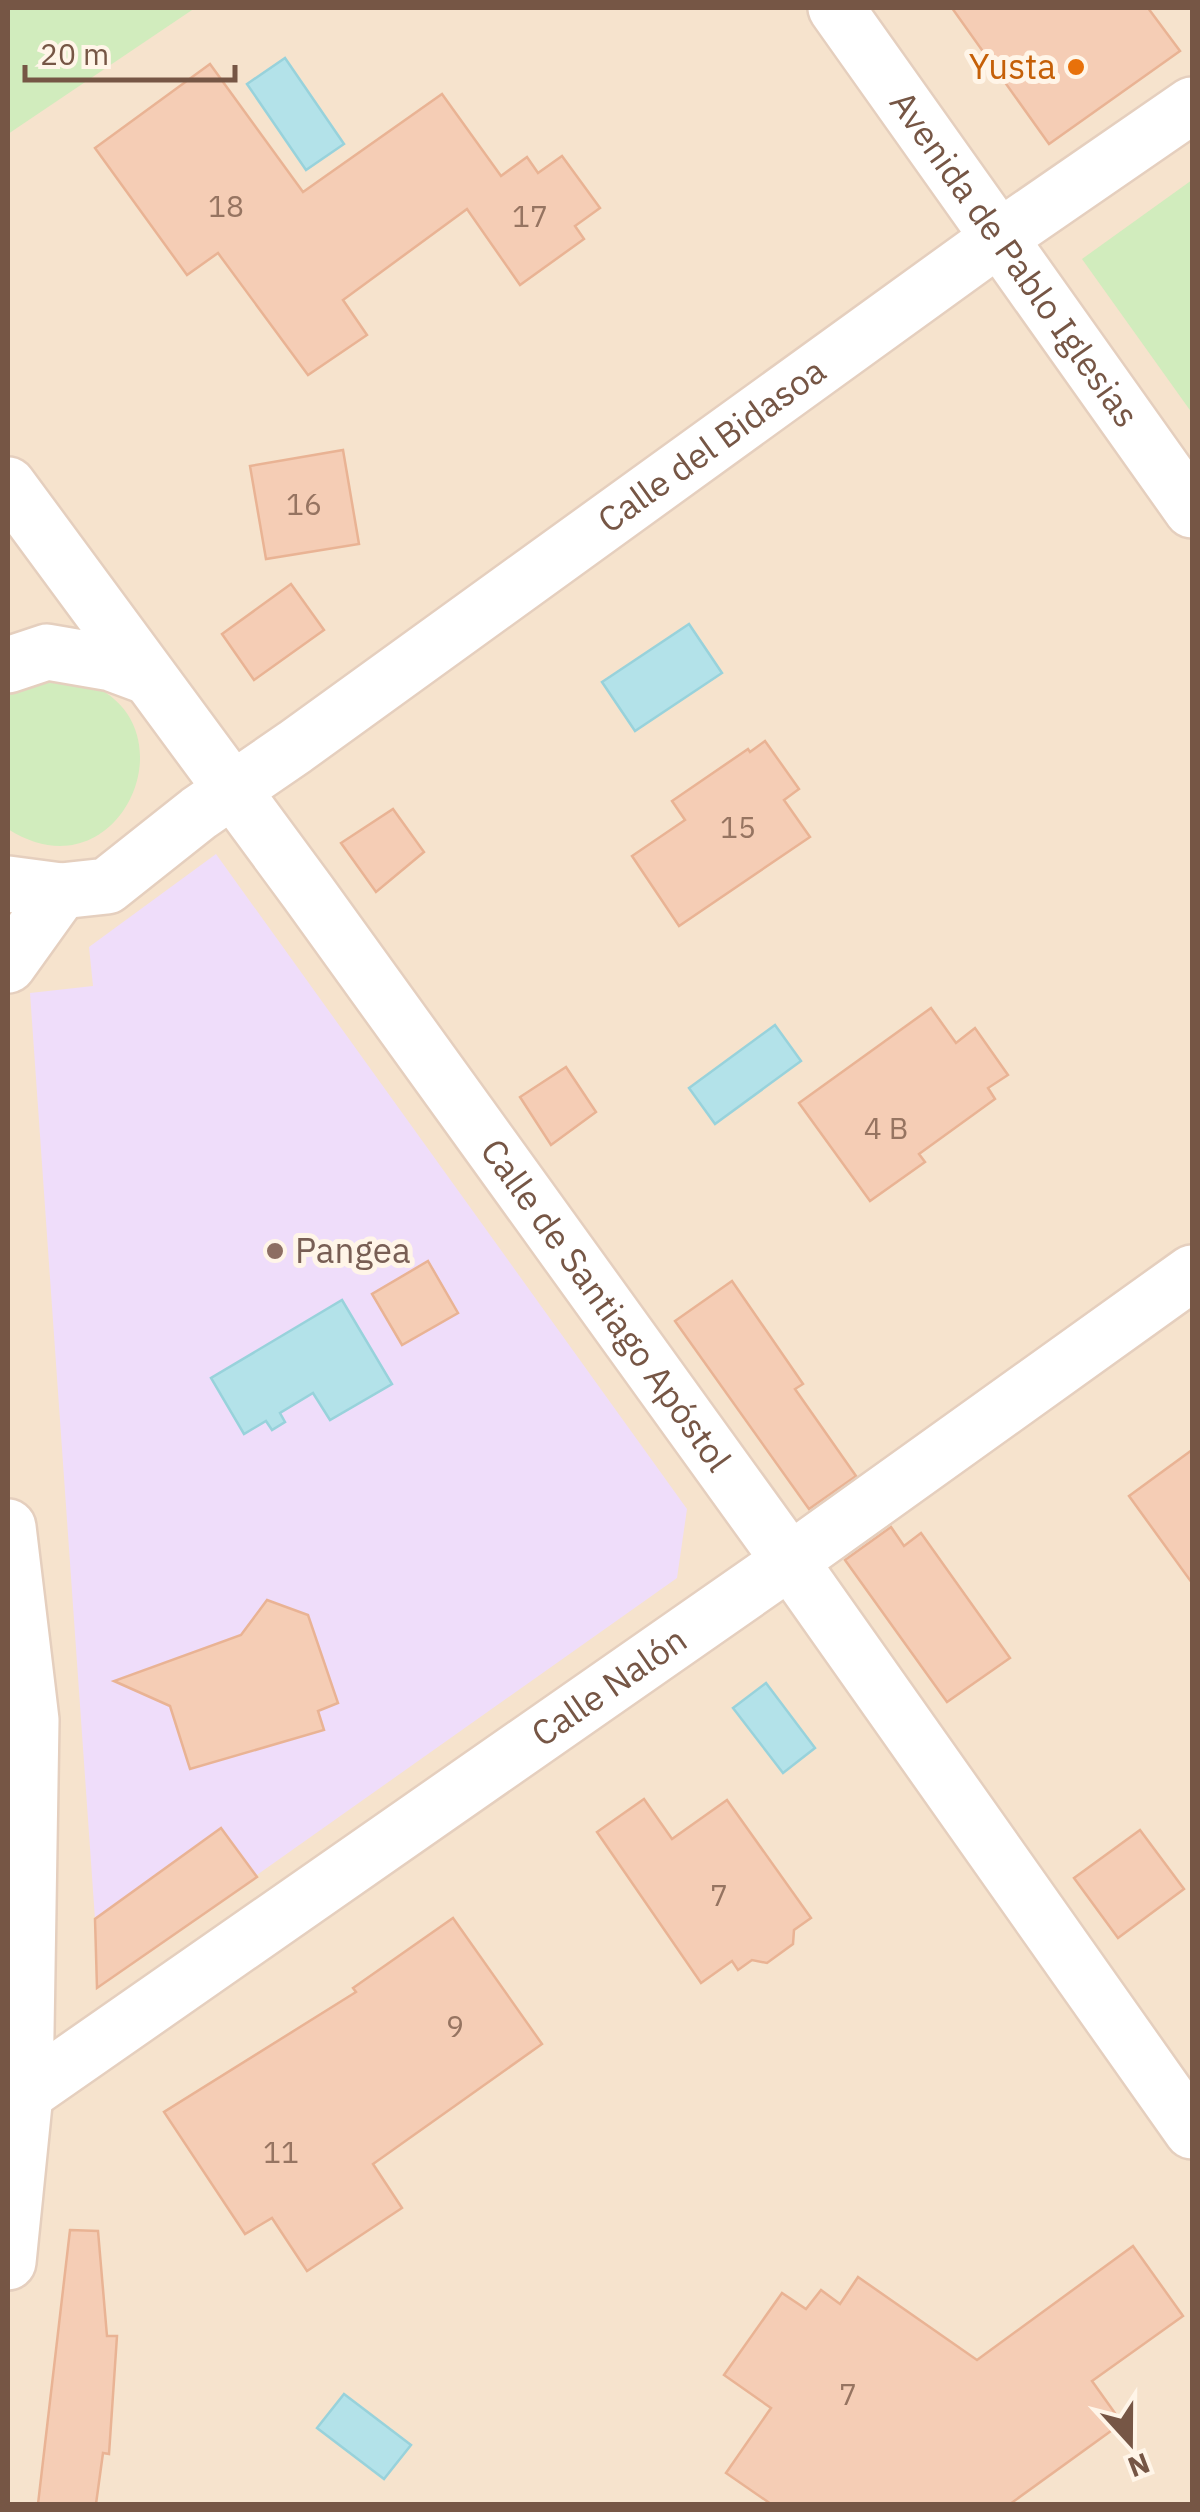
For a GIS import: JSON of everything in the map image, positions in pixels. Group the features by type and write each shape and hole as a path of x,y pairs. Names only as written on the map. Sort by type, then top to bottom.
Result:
{"street":[{"name":"Avenida de Pablo Iglesias","path":"836,8 1192,510"},
{"name":"Calle del Bidasoa","path":"8,884 61,891 107,886 234,790 999,238 1192,106"},
{"name":"Calle de Santiago Apóstol","path":"8,486 234,790 790,1561 1192,2131"},
{"path":"8,664 47,652 111,663 146,676"},
{"path":"8,966 61,891"},
{"name":"Calle Nalón","path":"25,2094 790,1561 1192,1273"},
{"path":"8,1527 19,1719 25,2094 8,2262"}],"shaded area":[{"path":"8,8 1192,8 1192,2504 8,2504"},
{"name":"Pangea","path":"216,854 687,1509 677,1578 97,1988 30,993 93,986 89,947"}],"green space":[{"path":"8,8 195,8 8,134"},
{"path":"1192,180 1192,413 1082,259"},
{"path":"55,678 86,683 119,704 136,733 140,766 131,798 111,825 83,842 48,845 8,829 8,695 24,684"}],"water":[{"path":"285,58 344,144 306,170 247,84"},
{"path":"689,624 722,673 635,731 602,682"},
{"path":"775,1025 801,1061 715,1124 689,1088"},
{"path":"342,1300 392,1384 330,1420 313,1393 280,1413 285,1422 272,1430 266,1421 244,1434 211,1378"},
{"path":"766,1683 815,1748 783,1773 733,1708"},
{"path":"344,2394 411,2445 384,2479 317,2428"}],"building":[{"name":"Yusta","path":"952,8 1148,8 1180,51 1049,144"},
{"path":"210,64 303,192 442,94 501,176 527,157 538,173 562,156 600,208 575,226 584,239 520,285 467,209 343,300 367,335 308,375 218,253 187,275 95,148"},
{"path":"343,450 359,544 266,559 250,466"},
{"path":"291,584 324,630 254,680 222,634"},
{"path":"765,741 799,789 784,800 810,837 679,926 632,856 685,820 672,801"},
{"path":"393,809 424,852 376,892 341,843"},
{"path":"931,1008 956,1043 975,1028 1008,1075 988,1088 995,1099 919,1154 925,1162 870,1201 799,1103"},
{"path":"566,1067 596,1112 551,1145 520,1097"},
{"path":"428,1261 458,1313 402,1345 372,1294"},
{"path":"732,1281 803,1384 795,1389 856,1476 809,1509 675,1321"},
{"path":"1192,1450 1192,1583 1129,1496"},
{"path":"891,1527 904,1546 921,1533 1010,1658 947,1702 845,1560"},
{"path":"267,1600 308,1615 338,1703 318,1711 324,1730 190,1769 170,1706 114,1681 241,1635"},
{"path":"644,1799 672,1839 727,1800 811,1918 794,1930 793,1944 767,1963 752,1960 738,1970 732,1961 701,1983 597,1832"},
{"path":"221,1828 257,1877 97,1988 95,1919"},
{"path":"1140,1830 1184,1889 1118,1938 1074,1878"},
{"path":"453,1918 542,2044 373,2164 402,2208 307,2271 272,2218 245,2234 164,2112 356,1992 353,1988"},
{"path":"70,2230 98,2231 107,2336 117,2336 109,2454 103,2453 96,2504 38,2504"},
{"path":"1133,2246 1183,2316 1092,2381 1122,2423 1010,2504 771,2504 726,2473 771,2408 724,2375 782,2293 806,2309 821,2290 840,2304 858,2277 977,2360"}],"place":[{"name":"Yusta","path":"1076,67"},
{"name":"Pangea","path":"275,1251"}]}
